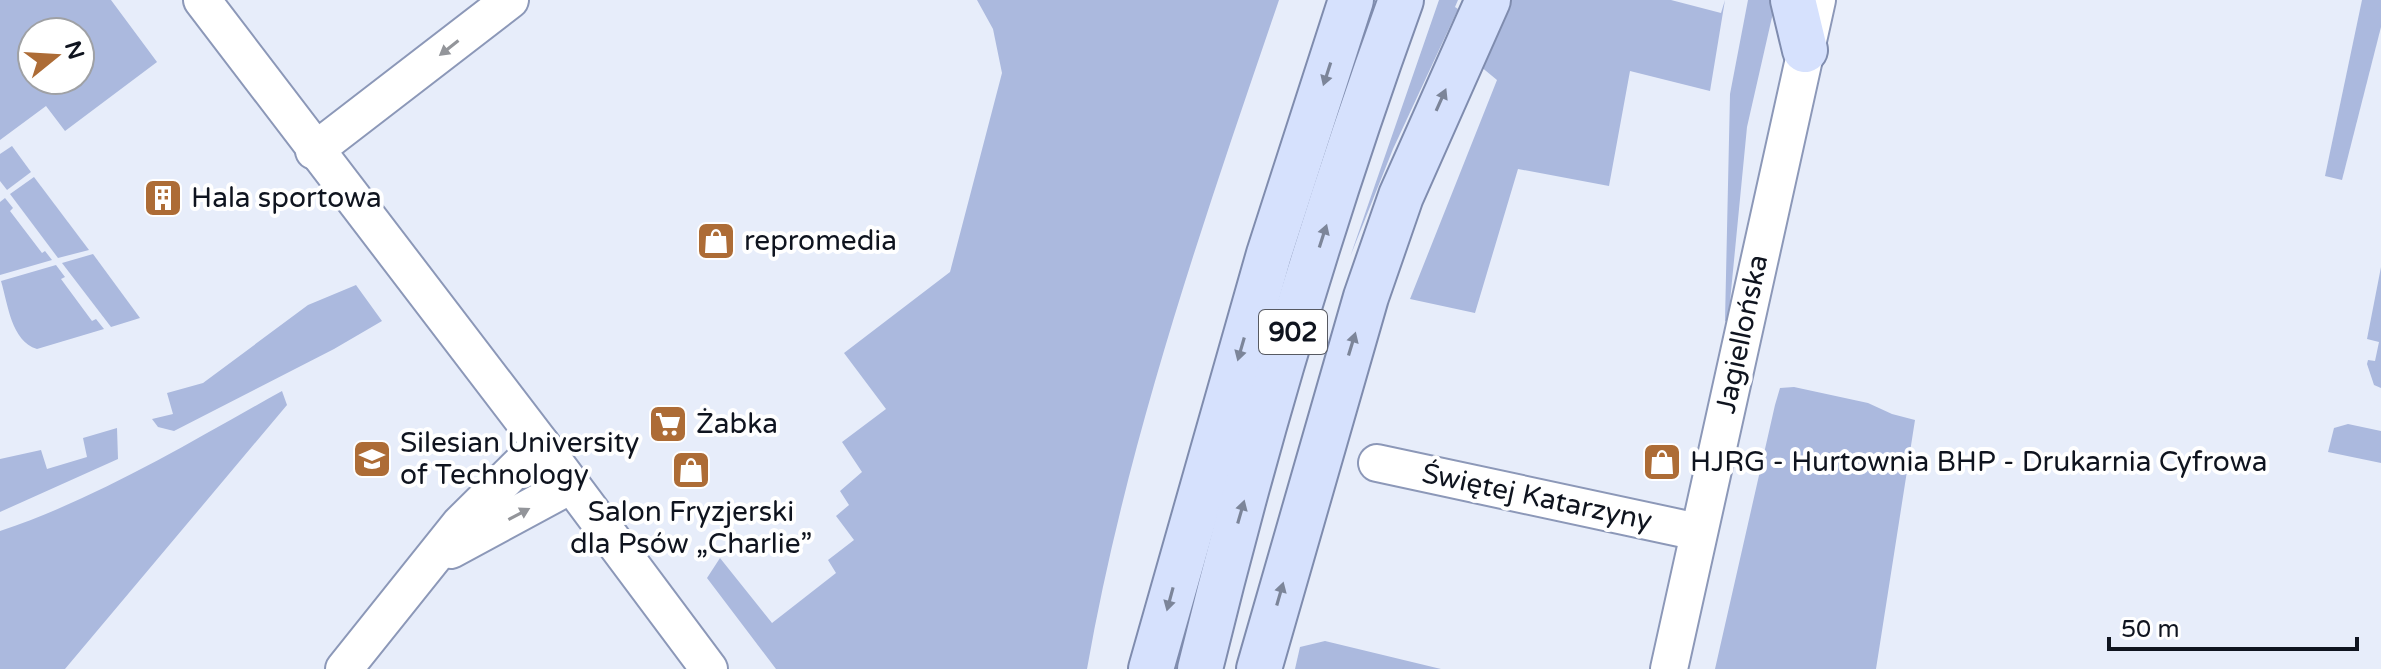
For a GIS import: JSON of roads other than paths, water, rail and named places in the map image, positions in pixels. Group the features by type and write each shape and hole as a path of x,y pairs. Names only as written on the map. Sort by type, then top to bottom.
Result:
{"main road":[{"name":"902","path":"1151,669 1269,254 1351,0"},
{"name":"902","path":"1200,669 1223,573 1302,303 1401,0"},
{"path":"1259,669 1371,282 1406,183 1488,0"},
{"path":"1793,0 1805,50"}],"street":[{"path":"202,0 709,669"},
{"path":"314,151 510,0"},
{"name":"Jagiellońska","path":"1669,669 1817,0"},
{"path":"344,669 460,524 541,444"},
{"name":"Świętej Katarzyny","path":"1377,463 1698,532"},
{"path":"427,567 460,544 571,485"}],"place":[{"name":"Hala sportowa","path":"163,198"},
{"name":"repromedia","path":"716,241"},
{"name":"Żabka","path":"668,424"},
{"name":"Silesian University of Technology","path":"372,459"},
{"name":"HJRG - Hurtownia BHP - Drukarnia Cyfrowa","path":"1662,462"},
{"name":"Salon Fryzjerski dla Psów „Charlie”","path":"691,470"}]}
